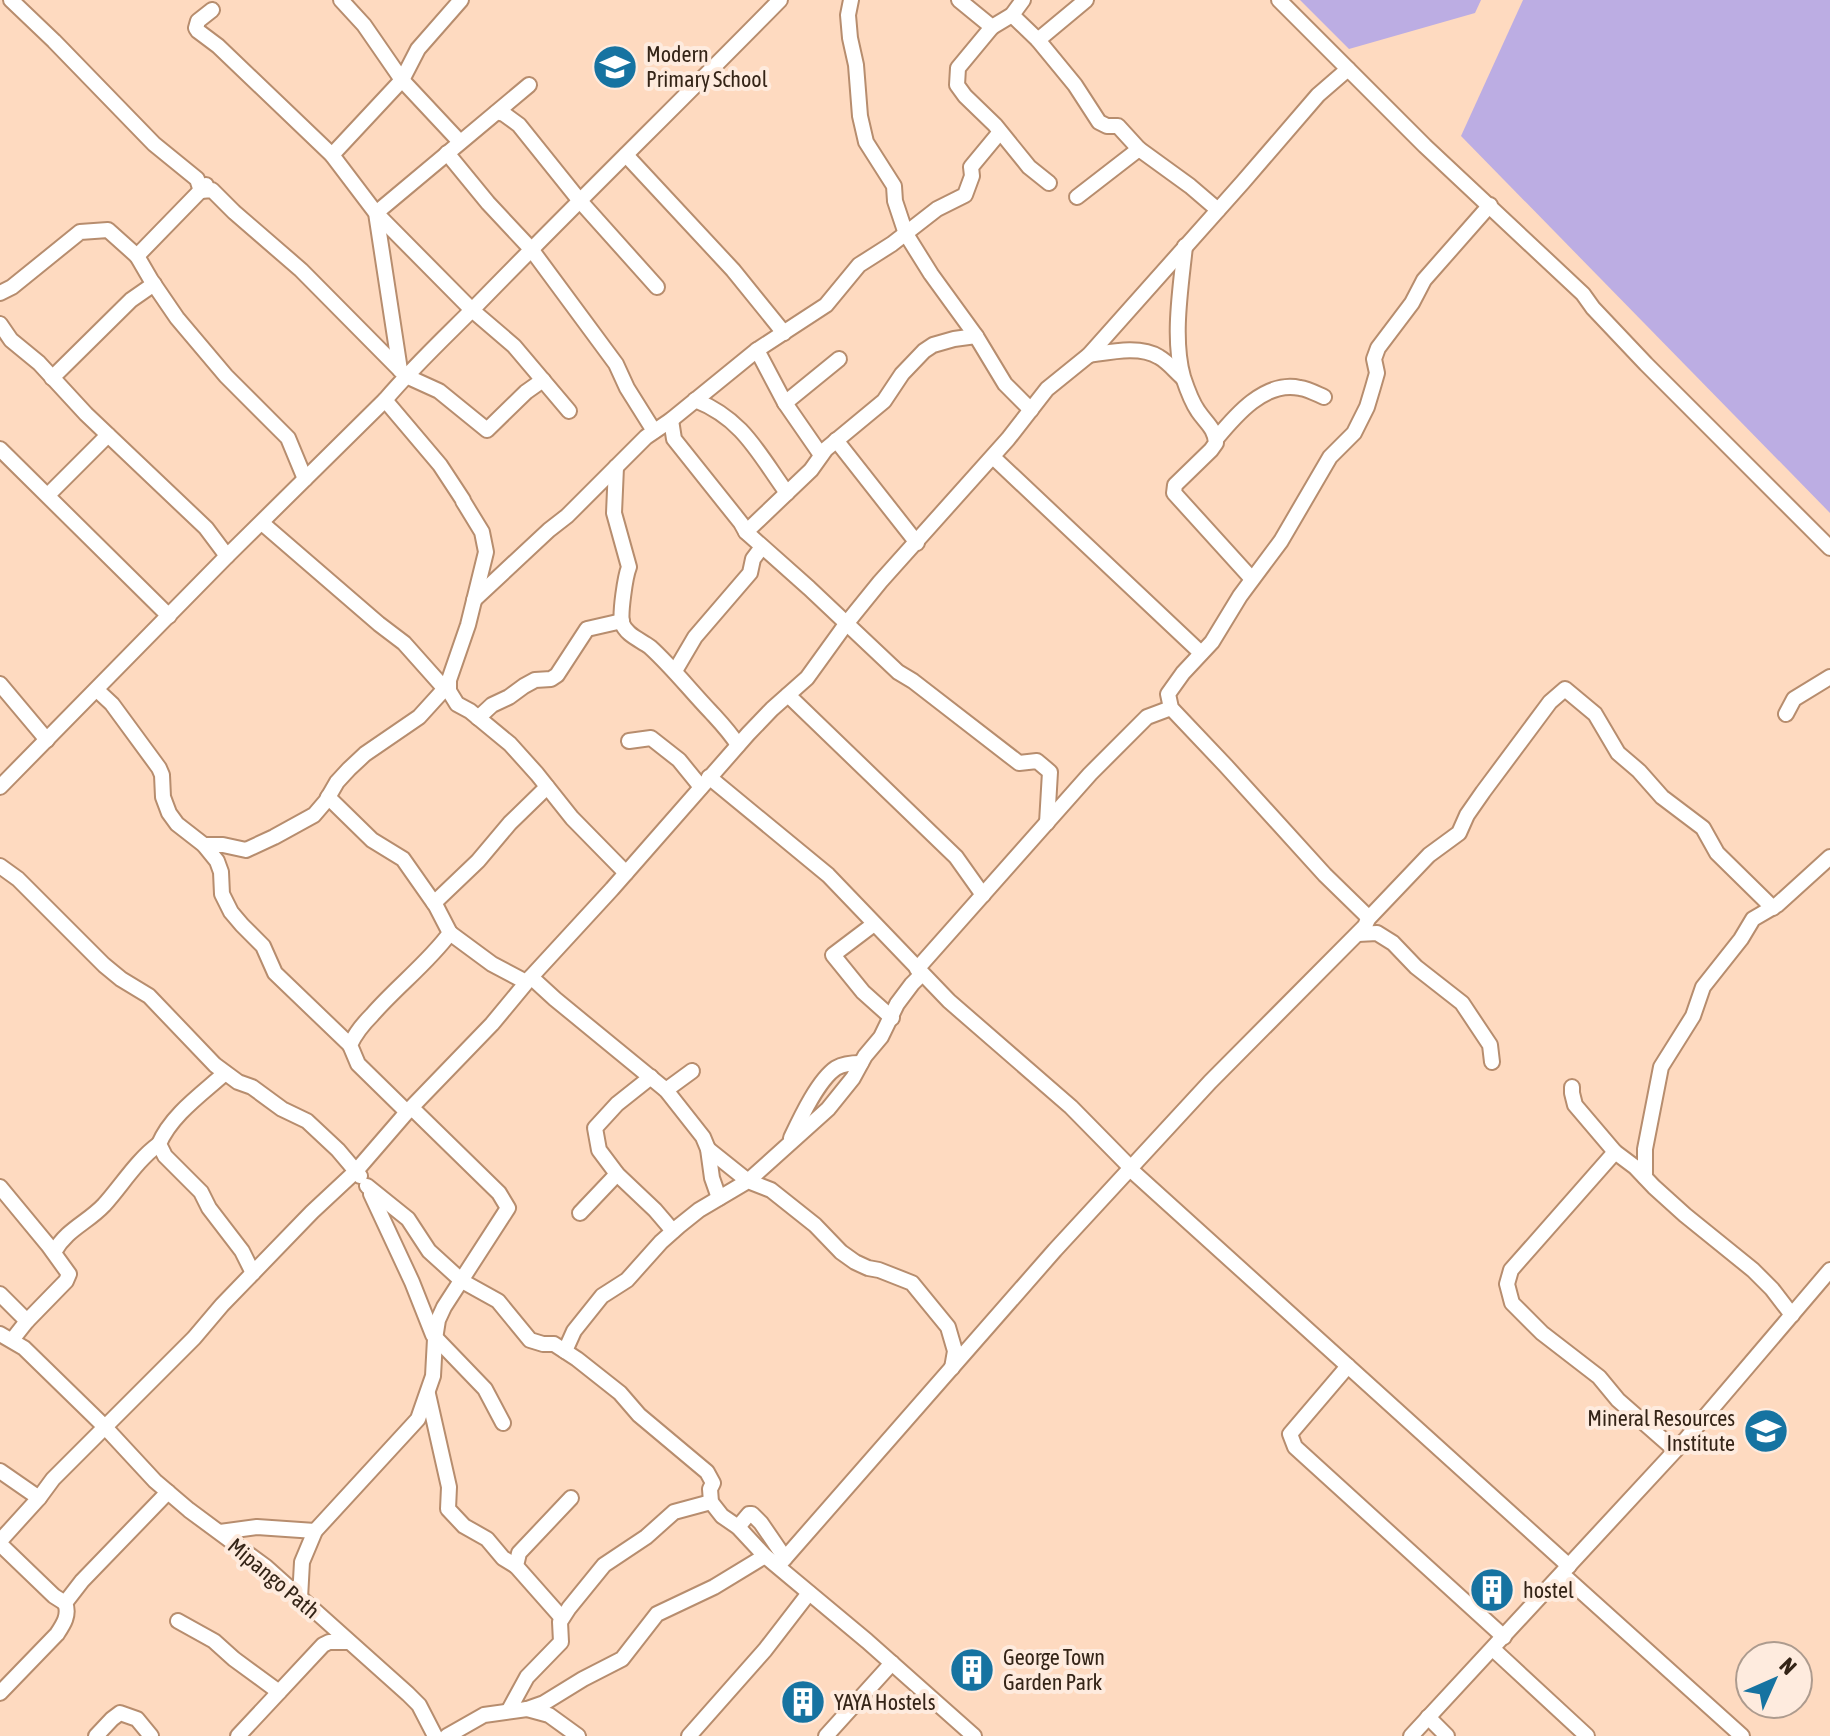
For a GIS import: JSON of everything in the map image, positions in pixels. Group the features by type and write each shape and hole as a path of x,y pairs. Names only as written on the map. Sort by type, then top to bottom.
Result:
{"street":[{"path":"11,0 154,144 204,187 212,190 301,270 403,373 439,391 487,430 543,380"},
{"path":"341,0 364,25 402,80 460,142"},
{"path":"332,155 402,80 418,49 461,0"},
{"path":"0,787 385,400 403,373 472,310 780,0"},
{"path":"851,0 848,15 850,38 866,142 894,186 906,234 1005,384 1031,410"},
{"path":"959,0 992,27"},
{"path":"1023,0 1012,15 992,27 958,68 957,85 1029,167 1049,183"},
{"path":"1038,40 1086,0"},
{"path":"1279,0 1425,146 1583,294 1646,364 1830,548"},
{"path":"212,10 197,23 198,31 218,46 332,155 376,213 472,310 514,346 569,411"},
{"path":"1012,15 1038,40 1075,85 1099,122 1118,126 1139,149 1218,210"},
{"path":"65,1603 54,1596 0,1542 53,1479 194,1338 312,1212 356,1171 492,1024 738,745 807,678 880,582 993,457 1047,389 1089,355 1318,95 1348,69"},
{"path":"376,213 529,85"},
{"path":"497,112 512,118 519,125 580,201 657,287"},
{"path":"474,600 567,516 654,431 757,350 826,305 859,265 937,209 965,195 972,176 971,167 1000,132"},
{"path":"1077,197 1139,149"},
{"path":"447,153 531,249 616,364 654,431"},
{"path":"626,155 733,270 784,333"},
{"path":"137,256 204,187"},
{"path":"1368,919 1171,708 1168,698 1170,690 1212,642 1252,579 1281,541 1330,457 1354,433 1367,407 1377,373 1374,359 1378,348 1412,303 1424,280 1490,205"},
{"path":"376,213 403,373"},
{"path":"0,293 12,287 80,232 108,230 137,256 177,318 226,376 288,438 305,479"},
{"path":"1185,246 1178,317 1181,365 1192,402 1212,428 1216,439"},
{"path":"52,378 131,300 154,284"},
{"path":"0,324 11,340 39,363 108,435 206,528 227,556"},
{"path":"746,532 811,470 836,440 884,401 902,374 924,351 933,345 976,336"},
{"path":"757,350 785,403 821,455"},
{"path":"1089,355 1145,352 1161,358 1184,379"},
{"path":"785,403 839,359"},
{"path":"1252,579 1174,493 1175,485 1214,446 1216,439 1246,407 1264,394 1281,388 1298,387 1324,397"},
{"path":"204,845 249,849 314,815 341,777 365,754 419,717 447,687 486,552 482,532 440,465 385,400"},
{"path":"695,400 715,409 749,438 787,493"},
{"path":"671,420 674,439 746,532 762,547 898,672 1019,763 1037,761 1050,772 1047,823"},
{"path":"48,495 108,435"},
{"path":"836,440 917,543"},
{"path":"0,449 169,616"},
{"path":"993,457 1201,653"},
{"path":"616,467 614,513 629,567 622,621 627,631 650,647 675,671 728,728 738,745"},
{"path":"262,523 404,643 447,687 457,704 510,744 572,818 626,873"},
{"path":"675,671 695,637 750,573 753,559 762,547"},
{"path":"478,718 492,705 535,680 551,679 557,675 587,629 622,621"},
{"path":"1786,714 1794,699 1830,677"},
{"path":"0,684 47,740"},
{"path":"782,1562 1130,1168 1210,1082 1358,934 1368,919 1429,855 1459,833 1483,792 1550,702 1565,689 1595,714 1618,753 1662,797 1703,828 1717,853 1773,908"},
{"path":"97,690 112,704 161,771 163,797 171,816 204,845 220,868 222,894 231,912 263,946 275,973 350,1045 358,1064 499,1193 508,1208 438,1320 433,1376 418,1419 315,1531 302,1562 300,1598"},
{"path":"788,695 956,857 983,895"},
{"path":"565,1351 574,1331 602,1296 627,1280 673,1231 699,1210 748,1181 828,1109 881,1037 897,1004 920,972 983,895 1090,774 1147,717 1171,708"},
{"path":"629,741 651,738 828,875 920,972 983,1032 1071,1107 1130,1168 1348,1366 1565,1570 1732,1733"},
{"path":"434,903 547,787"},
{"path":"328,797 372,840 403,859 434,903 450,933 492,964 529,979 666,1090 703,1137 719,1198"},
{"path":"1645,1177 1645,1149 1661,1067 1693,1016 1703,987 1753,919 1773,908 1830,857"},
{"path":"0,866 18,879 104,965 149,996 215,1065 282,1109 307,1121 338,1150 367,1186 377,1204 435,1339 485,1389 503,1423"},
{"path":"874,924 833,955 863,992 892,1018"},
{"path":"350,1045 353,1037 382,1003 450,933"},
{"path":"1358,934 1377,933 1393,943 1416,967 1462,1003 1490,1045 1492,1062"},
{"path":"789,1142 805,1107 821,1085 839,1067 861,1063"},
{"path":"839,1067 853,1078"},
{"path":"666,1090 692,1071"},
{"path":"54,1252 60,1241 101,1208 147,1152 159,1144 162,1135 180,1114 225,1073"},
{"path":"651,1077 617,1104 595,1128 599,1150 617,1174 673,1231"},
{"path":"1572,1087 1575,1105 1615,1152 1753,1270 1792,1315"},
{"path":"159,1144 165,1156 201,1192 209,1208 242,1251 253,1273"},
{"path":"708,1149 748,1181 771,1190 855,1262 912,1283 952,1335 955,1351 952,1368"},
{"path":"1615,1152 1511,1270 1507,1284 1512,1303 1542,1333 1599,1377 1618,1400 1675,1450"},
{"path":"580,1213 617,1174"},
{"path":"367,1186 408,1219 429,1251 462,1281 498,1301 530,1340 554,1344 620,1393 639,1415 707,1472 713,1483 711,1502 722,1516 738,1527 765,1556 782,1562"},
{"path":"0,1187 69,1274 66,1281 27,1321 6,1337"},
{"path":"1411,1736 1675,1450 1830,1270"},
{"path":"0,1294 27,1321"},
{"name":"Mipango Path","path":"6,1337 24,1348 155,1481 266,1567 419,1705 435,1736"},
{"path":"1348,1366 1290,1434 1295,1447 1504,1637"},
{"path":"428,1391 449,1487 448,1509 464,1526 487,1539 503,1558 516,1566 562,1618"},
{"path":"0,1471 39,1498"},
{"path":"0,1693 64,1625 67,1615 65,1603 82,1581 168,1492"},
{"path":"516,1566 519,1553 571,1498"},
{"path":"509,1710 527,1677 561,1642 562,1618 604,1565 646,1537 674,1512 711,1502"},
{"path":"738,1527 752,1514 761,1523 782,1562 809,1593 974,1736"},
{"path":"220,1532 257,1527 315,1531"},
{"path":"447,1736 484,1715 527,1709 544,1703 622,1659 657,1614 714,1587 765,1556"},
{"path":"694,1732 765,1650 809,1593"},
{"path":"178,1621 214,1641 279,1692"},
{"path":"238,1736 323,1645 348,1642"},
{"path":"1493,1649 1587,1736"},
{"path":"826,1736 892,1663"},
{"path":"527,1709 549,1715 578,1736"},
{"path":"96,1736 120,1713 137,1719 151,1736"},
{"path":"1428,1717 1447,1736"}],"shaded area":[{"path":"1300,0 1481,0 1475,13 1349,49"},
{"path":"1523,0 1830,0 1830,513 1461,136"}],"place":[{"name":"Modern Primary School","path":"615,67"},
{"name":"Mineral Resources Institute","path":"1766,1431"},
{"name":"hostel","path":"1492,1590"},
{"name":"George Town Garden Park","path":"972,1670"},
{"name":"YAYA Hostels","path":"803,1702"}]}
